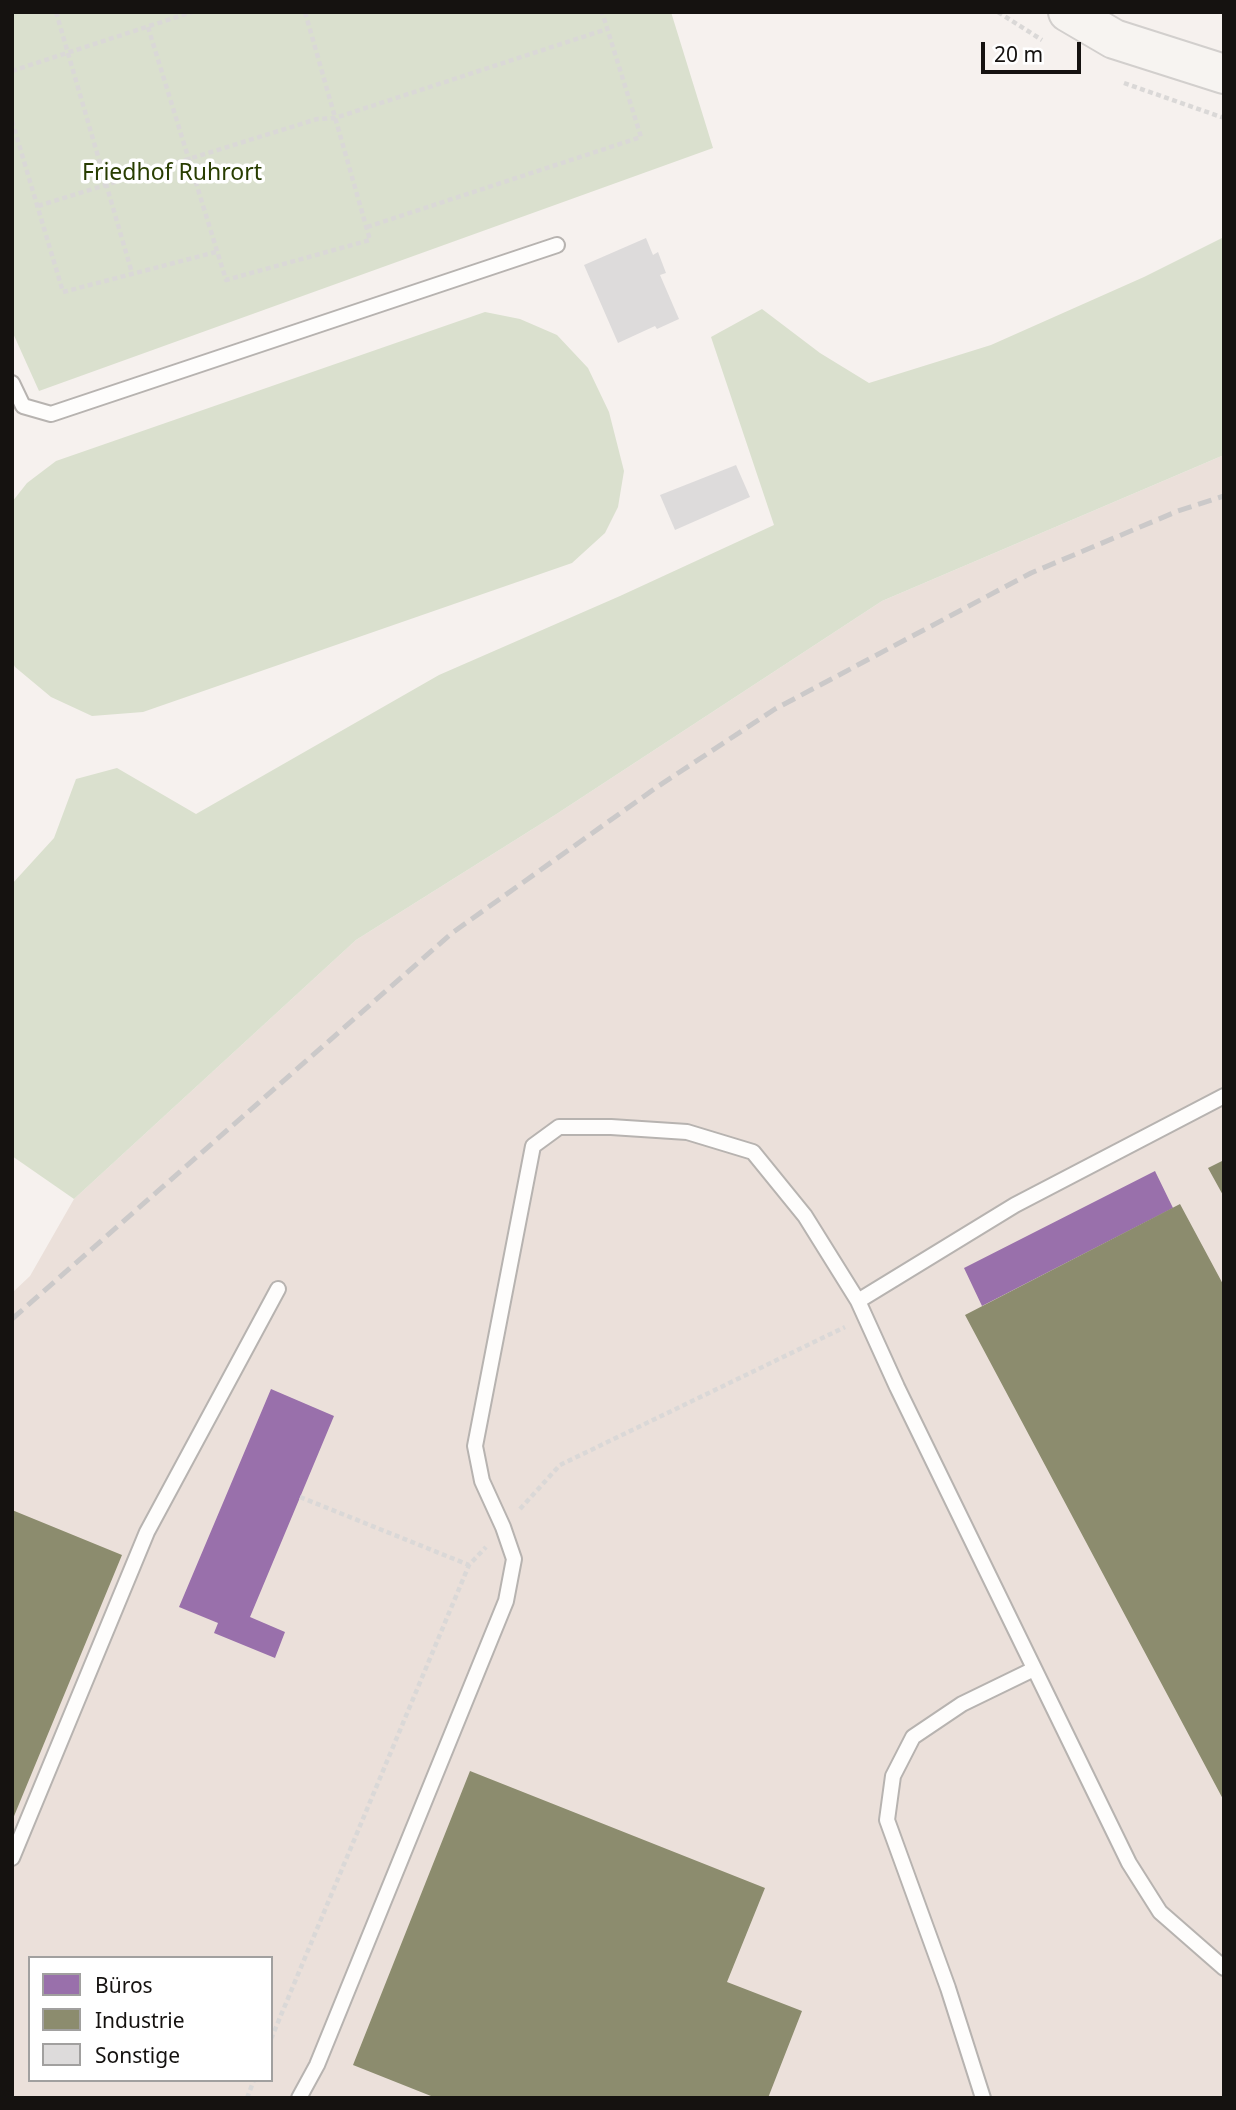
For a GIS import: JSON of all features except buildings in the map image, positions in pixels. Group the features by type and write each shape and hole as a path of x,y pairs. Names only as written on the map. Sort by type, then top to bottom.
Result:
{"main road":[{"path":"1068,12 1114,39 1224,74"}],"lane":[{"path":"12,383 23,406 51,414 557,245"},
{"path":"858,1301 1015,1205 1224,1096"},
{"path":"299,2098 317,2065 506,1601 514,1559 482,1481 475,1446 533,1146 559,1127 687,1132 752,1152 805,1216 858,1301 897,1387 1129,1863 1160,1912 1224,1968"},
{"path":"12,1858 147,1532 278,1289"},
{"path":"983,2098 948,1988 887,1820 892,1776 913,1737 962,1704 1034,1669"}],"path":[{"path":"56,12 132,273"},
{"path":"12,71 192,12"},
{"path":"148,27 226,280 370,240 304,12"},
{"path":"367,227 641,137 601,12"},
{"path":"38,206 317,119 335,118 607,29"},
{"path":"12,121 63,292 216,252"},
{"path":"300,1497 470,1565"}],"shaded area":[{"path":"1224,455 1224,2098 12,2098 12,1293 30,1276 74,1199 356,940 555,815 882,601"}],"green space":[{"name":"Friedhof Ruhrort","path":"12,12 671,12 713,148 39,391 12,331"},
{"path":"1224,237 1224,455 882,601 555,815 356,940 74,1199 12,1156 12,884 54,838 76,779 117,768 196,814 439,675 774,525 711,337 762,309 820,353 869,383 991,345 1144,277"},
{"path":"485,312 520,319 557,335 588,368 609,412 624,471 618,507 605,533 572,563 143,712 92,716 51,697 15,667 12,661 12,502 27,483 56,461"}],"railway":[{"path":"12,1319 452,933 657,787 775,709 1031,573 1178,511 1224,496"}]}
